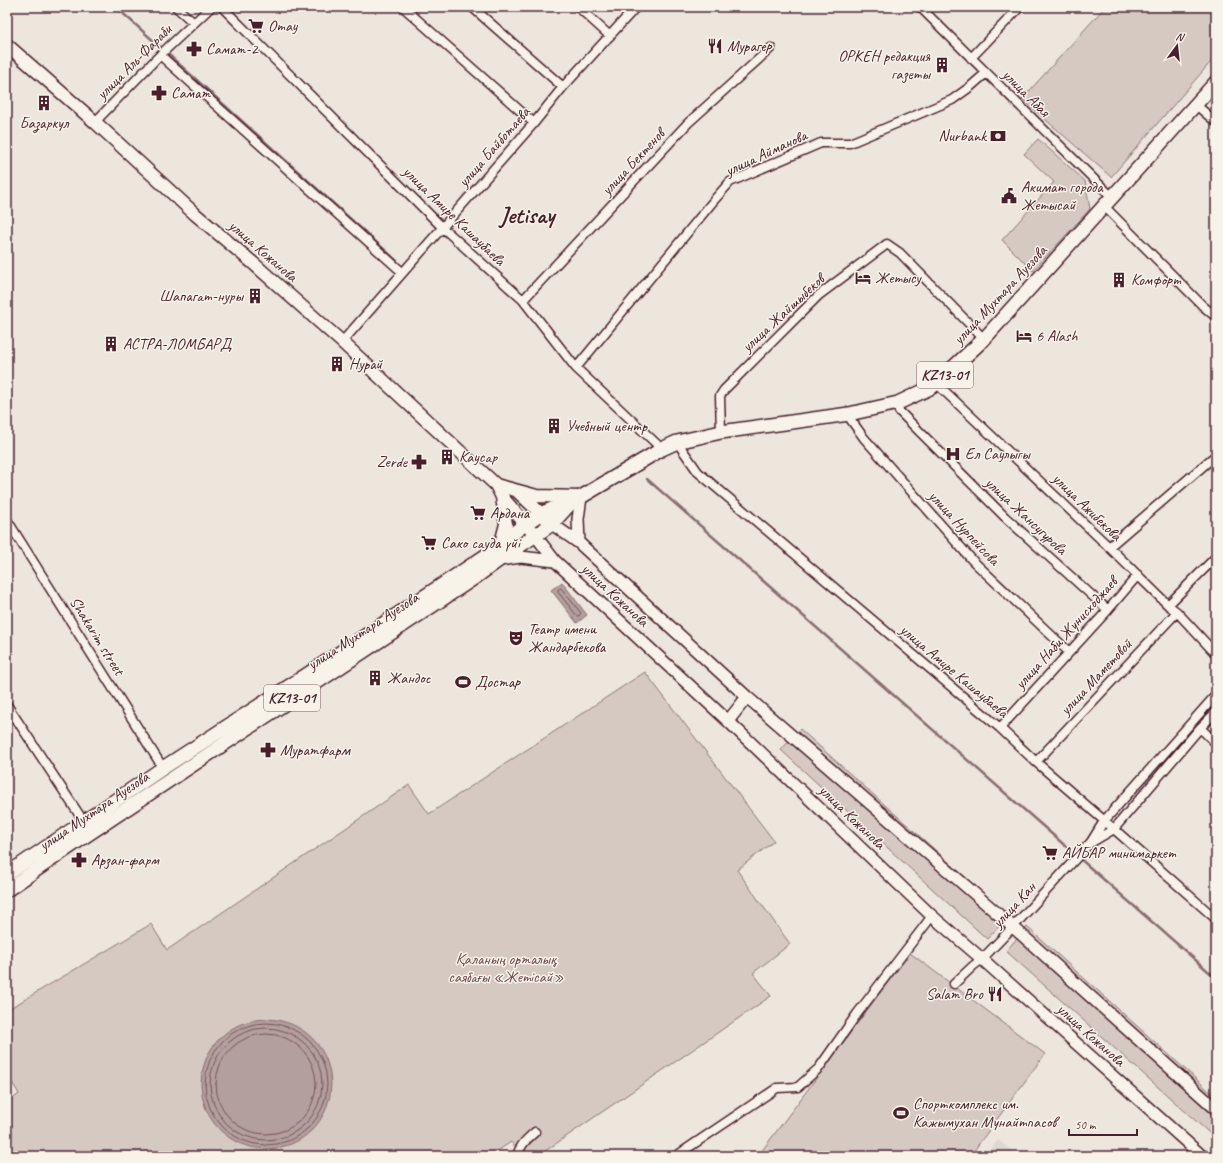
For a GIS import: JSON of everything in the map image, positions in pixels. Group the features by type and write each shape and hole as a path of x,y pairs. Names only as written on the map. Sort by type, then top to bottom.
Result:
{"main road":[{"name":"улица Кожанова","path":"7,45 95,122 195,214 254,263 342,342 496,485 502,497 535,535"},
{"name":"улица Мухтара Ауезова","path":"7,890 163,768 305,676 477,561 540,514 577,499 662,449 677,442 721,432 849,414 898,403 932,387 984,339 1216,82"},
{"name":"улица Кожанова","path":"496,485 517,491 552,524"},
{"path":"517,491 537,496 577,499"},
{"path":"501,543 506,524 502,497"},
{"name":"улица Мухтара Ауезова","path":"7,874 88,827 477,576 552,524 577,499"}],"street":[{"path":"176,7 194,22"},
{"name":"улица Аль-Фараби","path":"95,122 160,55 211,7"},
{"name":"улица Амире Кашаубаева","path":"222,7 442,227 523,300 576,368 662,449"},
{"path":"403,7 534,123"},
{"path":"472,7 563,87"},
{"path":"578,7 610,36"},
{"name":"улица Байботаева","path":"342,342 534,123 563,87 636,7"},
{"name":"улица Абая","path":"920,7 986,73 1109,202 1203,306 1216,317"},
{"path":"971,58 1020,7"},
{"name":"улица Бектенов","path":"523,300 688,123 771,48"},
{"path":"160,55 402,272"},
{"name":"улица Айманова","path":"576,368 714,199 730,182 821,143 850,143 939,106 952,100 986,73"},
{"path":"1196,105 1216,122"},
{"name":"улица Жайшыбеков","path":"721,432 720,396 724,390 819,295 886,244 900,253 984,339"},
{"name":"улица Ажибекова","path":"936,383 1177,612 1216,654"},
{"name":"улица Жансугурова","path":"898,403 900,411 1005,517 1108,610"},
{"name":"улица Нурпейсова","path":"849,414 851,420 864,438 973,562 1069,652"},
{"name":"улица Амире Кашаубаева","path":"677,442 698,472 1000,728 1036,762 1114,828 1216,919"},
{"path":"1109,547 1216,455"},
{"path":"577,499 579,544"},
{"name":"Shakarim street","path":"7,520 163,768"},
{"name":"улица Кожанова","path":"552,524 579,544 747,697 1013,927 1215,1106"},
{"name":"улица Кожанова","path":"535,535 555,561 728,721 932,916 1202,1156"},
{"path":"1168,605 1216,557"},
{"path":"500,560 521,558 555,561"},
{"name":"улица Наби Жунисходжаев","path":"1000,728 1138,575"},
{"name":"улица Маметовой","path":"1036,762 1177,612"},
{"name":"улица Кан","path":"954,984 982,959 1013,927 1091,842 1104,821 1216,695"},
{"path":"728,721 747,697"},
{"path":"7,705 88,827"},
{"name":"улица Кан","path":"1091,842 1114,828 1200,728 1216,712"},
{"path":"1200,728 1216,743"},
{"path":"676,1156 777,1088 798,1087 819,1068 857,1014 932,916"},
{"path":"517,1156 524,1141 535,1132"}],"shaded area":[{"path":"998,1140 1018,1156 986,1156"}],"green space":[{"path":"1105,7 1216,7 1216,56 1111,177 1022,99"},
{"path":"1038,139 1085,181 1090,209 1033,271 1002,240 1054,182 1024,154"},
{"name":"Қаланың орталық саябағы «Жетісай»","path":"645,672 774,841 737,870 790,944 753,973 771,996 538,1156 523,1156 511,1142 490,1156 7,1156 7,1103 19,1094 7,1074 7,1010 151,924 167,950 409,785 429,814"},
{"path":"800,729 1009,916 987,939 781,750"},
{"path":"1027,927 1216,1097 1216,1139 1006,951"},
{"path":"910,953 1045,1054 970,1156 758,1156"}],"water":[{"path":"562,582 587,615 577,623 551,590"},
{"path":"266,1019 279,1020 291,1024 312,1038 326,1059 330,1071 330,1097 326,1109 312,1130 291,1144 279,1148 266,1149 253,1148 241,1144 220,1130 206,1109 202,1097 201,1084 202,1071 206,1059 220,1038 241,1024 253,1020"}],"waterway":[{"path":"116,7 397,261"},
{"path":"647,479 1216,978"}],"place":[{"name":"Отау","path":"256,26"},
{"name":"Мурагер","path":"715,46"},
{"name":"Самат-2","path":"194,49"},
{"name":"ОРКЕН редакция газеты","path":"942,65"},
{"name":"Самат","path":"159,93"},
{"name":"Базаркул","path":"44,103"},
{"name":"Nurbank","path":"998,136"},
{"name":"Акимат города Жетысай","path":"1009,196"},
{"name":"Жетысу","path":"863,278"},
{"name":"Комфорт","path":"1119,280"},
{"name":"Шапагат-нуры","path":"255,296"},
{"name":"6 Alash","path":"1024,336"},
{"name":"АСТРА-ЛОМБАРД","path":"111,344"},
{"name":"Нурай","path":"337,364"},
{"name":"Учебный центр","path":"554,426"},
{"name":"Ел Саулыгы","path":"953,454"},
{"name":"Каусар","path":"447,457"},
{"name":"Zerde","path":"419,462"},
{"name":"Ардана","path":"478,513"},
{"name":"Сако сауда үйі","path":"429,543"},
{"name":"Театр имени Жандарбекова","path":"516,638"},
{"name":"Жандос","path":"375,678"},
{"name":"Достар","path":"463,682"},
{"name":"Муратфарм","path":"268,750"},
{"name":"АЙБАР минимаркет","path":"1050,853"},
{"name":"Арзан-фарм","path":"79,860"},
{"name":"Salam Bro","path":"995,994"},
{"name":"Спорткомплекс им. Кажымухан Мунайтпасов","path":"901,1113"}],"district":[{"name":"Jetisay","path":"527,215"}]}
